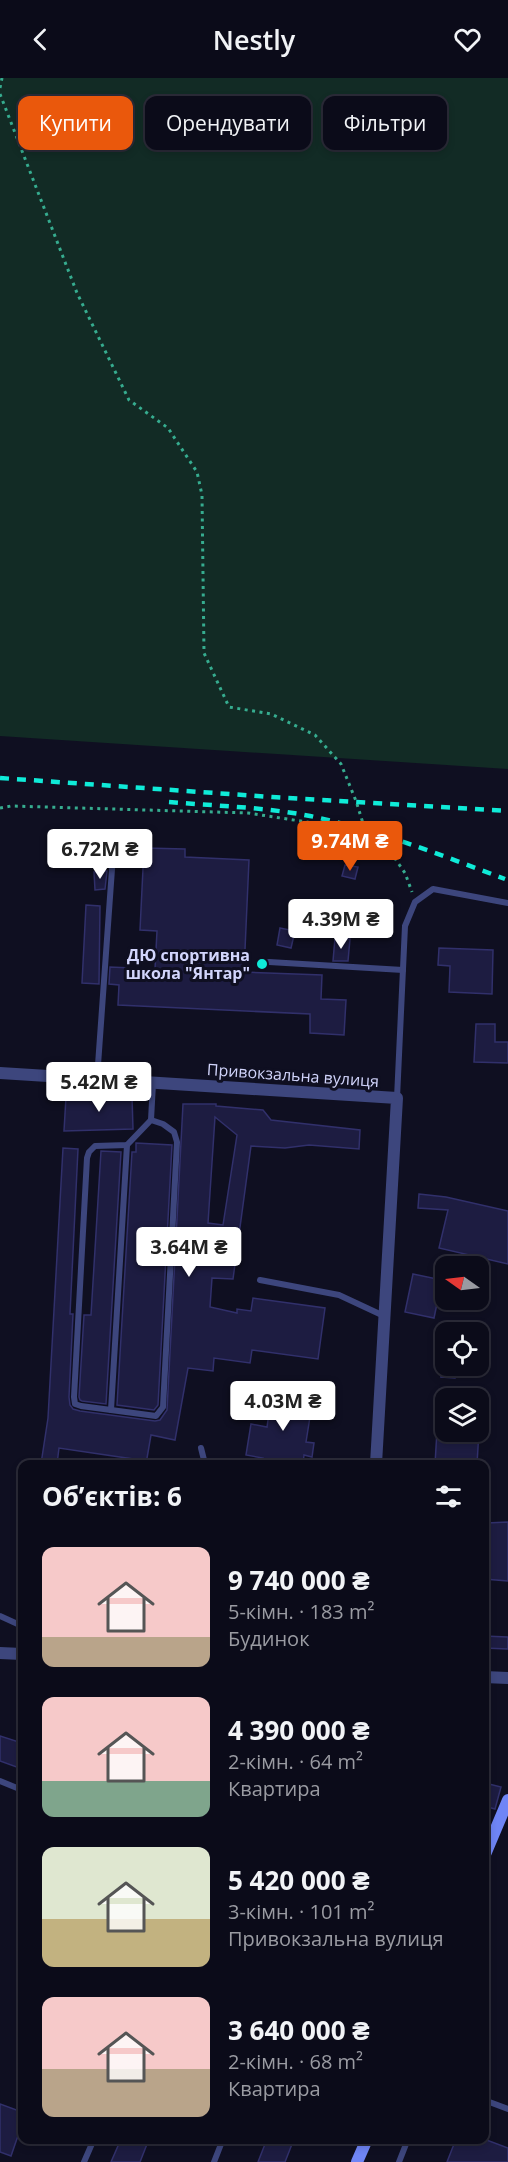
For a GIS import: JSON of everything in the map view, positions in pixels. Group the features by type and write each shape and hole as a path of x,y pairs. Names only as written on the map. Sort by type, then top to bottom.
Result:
{"street":[{"name":"Привокзальна вулиця","path":"0,1073 397,1098 376,1460"},
{"path":"0,1653 18,1654"},
{"path":"489,1677 508,1678"},
{"path":"489,1845 508,1800"},
{"path":"357,2162 365,2144"}],"lane":[{"path":"97,1079 114,841"},
{"path":"397,1098 405,926 415,902 434,889 508,903"},
{"path":"269,962 403,970"},
{"path":"111,1410 128,1145 151,1120 153,1083"},
{"path":"128,1145 96,1146 89,1152 87,1158 75,1404 156,1416 163,1407 177,1142 174,1132 163,1124 151,1120"},
{"path":"260,1280 339,1294 385,1316"},
{"path":"201,1448 204,1460"},
{"path":"0,1616 18,1624"},
{"path":"0,1781 18,1788"},
{"path":"489,2102 508,2109"},
{"path":"84,2162 92,2144"},
{"path":"214,2162 221,2144"},
{"path":"399,2162 406,2144"}],"path":[{"path":"0,88 2,78"},
{"path":"0,94 77,293 129,400 168,428 196,472 202,495 204,653 229,707 271,714 315,735 341,764 368,839"},
{"path":"0,808 11,806 248,813 333,826 390,850 405,873 415,902"}],"green space":[{"path":"0,78 508,78 508,769 0,736"}],"building":[{"path":"144,848 185,849 185,857 249,860 244,972 322,975 321,999 346,1000 344,1035 310,1033 310,1014 118,1005 119,985 109,984 110,967 155,969 157,931 140,930"},
{"path":"345,865 358,867 355,879 342,876"},
{"path":"107,871 105,889 95,890 94,872"},
{"path":"86,905 100,906 99,984 82,983"},
{"path":"280,928 295,931 291,948 277,945"},
{"path":"335,938 350,939 348,961 333,961"},
{"path":"439,948 493,950 492,994 449,992 450,966 438,965"},
{"path":"476,1024 495,1024 495,1042 508,1042 508,1063 474,1062"},
{"path":"132,1096 133,1129 64,1131 66,1097"},
{"path":"183,1104 216,1104 216,1106 263,1110 271,1120 360,1130 359,1149 309,1145 285,1148 251,1146 233,1279 212,1278 210,1307 237,1313 237,1309 251,1311 253,1298 325,1308 318,1359 252,1350 250,1363 214,1358 213,1371 188,1368 175,1440 151,1435 147,1460 133,1460 59,1448 58,1460 42,1460 48,1418 63,1148 78,1149 70,1314 73,1314 70,1405 73,1409 80,1411 160,1420 167,1410","holes":["215,1117 237,1135 223,1225 208,1223"]},
{"path":"136,1143 172,1145 158,1405 154,1410 117,1405 132,1152 136,1152"},
{"path":"101,1151 121,1152 106,1404 82,1401 79,1397 84,1315 91,1315"},
{"path":"419,1194 446,1197 508,1211 508,1264 489,1260 489,1256 474,1256 439,1248 448,1210 418,1208"},
{"path":"413,1274 435,1279 434,1318 405,1312"},
{"path":"272,1392 313,1398 306,1442 314,1443 312,1457 304,1455 303,1460 263,1460 263,1458 246,1455 251,1424 267,1427"},
{"path":"436,1442 478,1442 477,1460 435,1460"},
{"path":"508,1522 508,1581 489,1579 489,1523"},
{"path":"489,1636 508,1637 508,1649 489,1648"},
{"path":"0,1736 18,1742 18,1768 0,1761"},
{"path":"489,1784 501,1787 495,1809 489,1807"},
{"path":"0,2104 18,2111 18,2136 11,2156 0,2152"},
{"path":"489,2141 508,2148 508,2162 447,2162 454,2144 489,2144"},
{"path":"119,2144 147,2144 140,2162 111,2162"},
{"path":"265,2144 292,2144 285,2162 258,2162"}],"railway":[{"path":"0,778 508,811"},
{"path":"169,802 258,809 310,816 384,836 505,879"}],"place":[{"name":"ДЮ спортивна школа \"Янтар\"","path":"262,964"}]}
